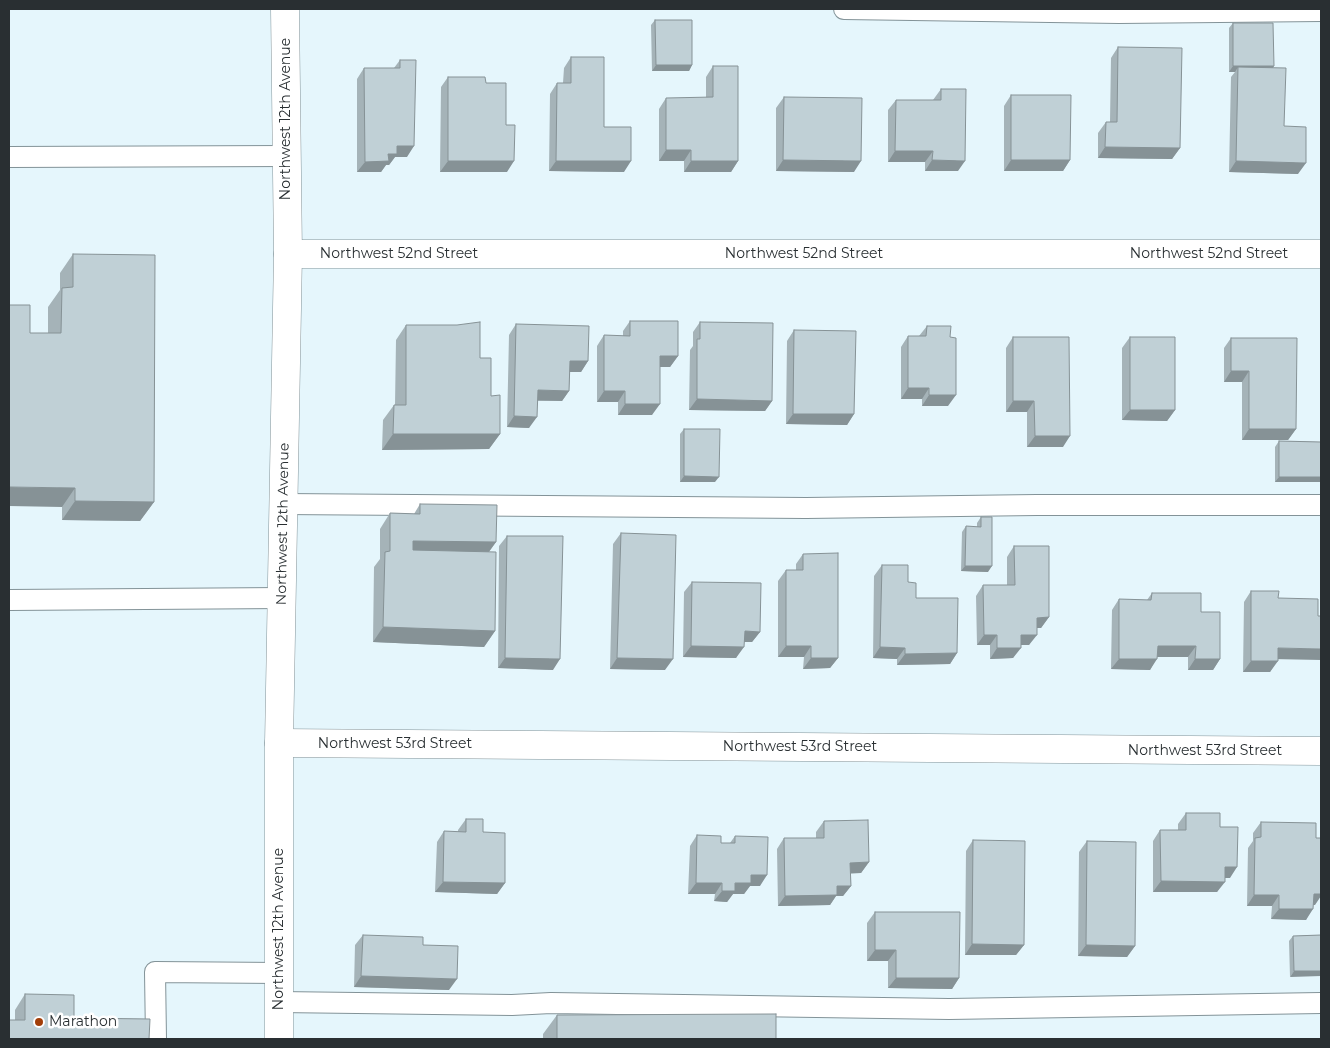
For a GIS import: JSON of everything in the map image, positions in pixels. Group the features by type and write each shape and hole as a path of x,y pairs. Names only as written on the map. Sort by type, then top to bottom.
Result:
{"street":[{"name":"Northwest 12th Avenue","path":"280,1039 279,743 288,254 286,9"},
{"name":"Northwest 52nd Street","path":"288,254 1321,254"},
{"name":"Northwest 53rd Street","path":"279,743 1321,752"}],"lane":[{"path":"844,9 1119,13 1321,11"},
{"path":"9,157 287,156"},
{"path":"283,504 806,508 1047,504 1321,505"},
{"path":"9,600 282,598"},
{"path":"156,1039 155,972 279,973"},
{"path":"279,1002 512,1005 551,1002 949,1009 1321,1003"}],"building":[{"path":"655,20 692,20 692,65 656,65"},
{"path":"1233,23 1273,23 1274,66 1233,66"},
{"path":"1118,47 1182,48 1180,148 1105,147 1106,122 1117,122"},
{"path":"571,57 604,57 604,127 631,127 631,161 556,161 557,83 571,83"},
{"path":"400,60 416,60 414,146 397,146 397,154 388,154 389,161 365,162 364,68 400,68"},
{"path":"713,66 738,66 738,161 691,161 691,150 666,150 666,98 713,97"},
{"path":"1238,67 1286,68 1284,126 1306,127 1306,163 1236,161"},
{"path":"448,77 485,77 486,83 506,83 506,125 515,125 514,161 448,161"},
{"path":"941,89 966,89 965,161 932,160 933,151 895,151 896,100 941,100"},
{"path":"1011,95 1071,95 1070,160 1011,160"},
{"path":"784,97 862,98 861,161 783,160"},
{"path":"73,254 155,255 154,502 75,501 75,488 9,487 9,305 30,305 30,333 61,333 62,288 73,287"},
{"path":"630,321 678,321 678,356 660,356 660,404 625,404 625,391 604,391 604,335 630,336"},
{"path":"480,322 480,358 491,358 491,396 500,395 500,434 393,434 394,405 406,405 406,325 457,325"},
{"path":"700,322 773,323 772,401 697,399 697,339 700,339"},
{"path":"516,324 589,326 588,361 570,361 569,391 538,390 537,417 514,416"},
{"path":"927,326 951,326 950,337 956,338 956,395 929,395 929,388 908,388 908,336 926,336"},
{"path":"794,330 856,331 854,414 793,414"},
{"path":"1013,337 1069,337 1070,436 1035,436 1034,401 1013,401"},
{"path":"1130,337 1175,337 1175,410 1130,410"},
{"path":"1231,338 1297,338 1296,429 1249,429 1249,371 1231,371"},
{"path":"684,429 720,429 719,477 684,476"},
{"path":"1279,441 1321,442 1321,477 1279,477"},
{"path":"420,504 497,505 496,542 413,541 413,550 496,552 495,631 383,627 385,552 390,551 390,513 420,514"},
{"path":"981,517 992,517 992,566 965,566 966,526 981,527"},
{"path":"621,533 676,535 673,659 617,658"},
{"path":"507,536 563,536 560,659 505,658"},
{"path":"1014,546 1049,546 1049,617 1037,618 1037,635 1021,635 1021,648 997,648 997,635 984,635 983,585 1015,585"},
{"path":"838,553 838,658 811,658 811,646 786,646 786,570 803,570 803,554"},
{"path":"882,565 908,565 908,582 916,583 916,598 958,598 957,653 905,654 905,648 880,647"},
{"path":"692,582 761,583 760,632 745,631 744,647 691,646"},
{"path":"1251,591 1279,591 1278,598 1318,599 1318,616 1321,616 1321,649 1278,648 1278,661 1251,661"},
{"path":"1152,593 1201,593 1201,612 1220,612 1220,659 1195,659 1196,646 1158,646 1157,659 1119,659 1119,599 1151,600"},
{"path":"1186,813 1220,813 1220,827 1238,827 1237,867 1225,867 1225,882 1161,881 1160,830 1186,830"},
{"path":"466,819 483,819 483,832 505,833 505,883 443,882 444,831 466,832"},
{"path":"868,820 869,862 850,863 851,886 837,886 837,895 785,896 784,838 824,838 824,821"},
{"path":"1261,822 1316,823 1316,838 1321,838 1321,894 1314,894 1313,909 1279,909 1279,895 1254,895 1255,838 1261,837"},
{"path":"697,835 721,836 721,843 735,843 735,836 768,837 767,875 751,875 751,883 735,883 735,891 722,891 722,883 696,883"},
{"path":"973,840 1025,841 1024,945 972,944"},
{"path":"1087,841 1136,842 1135,946 1086,945"},
{"path":"875,912 960,912 959,978 896,978 896,950 875,950"},
{"path":"363,935 423,937 423,945 458,946 457,979 361,976"},
{"path":"1321,935 1321,971 1294,971 1293,936"},
{"path":"25,994 74,995 74,1018 150,1019 149,1039 9,1039 9,1020 25,1020"},
{"path":"776,1014 776,1039 557,1039 557,1015"}],"place":[{"name":"Marathon","path":"39,1022"}]}
